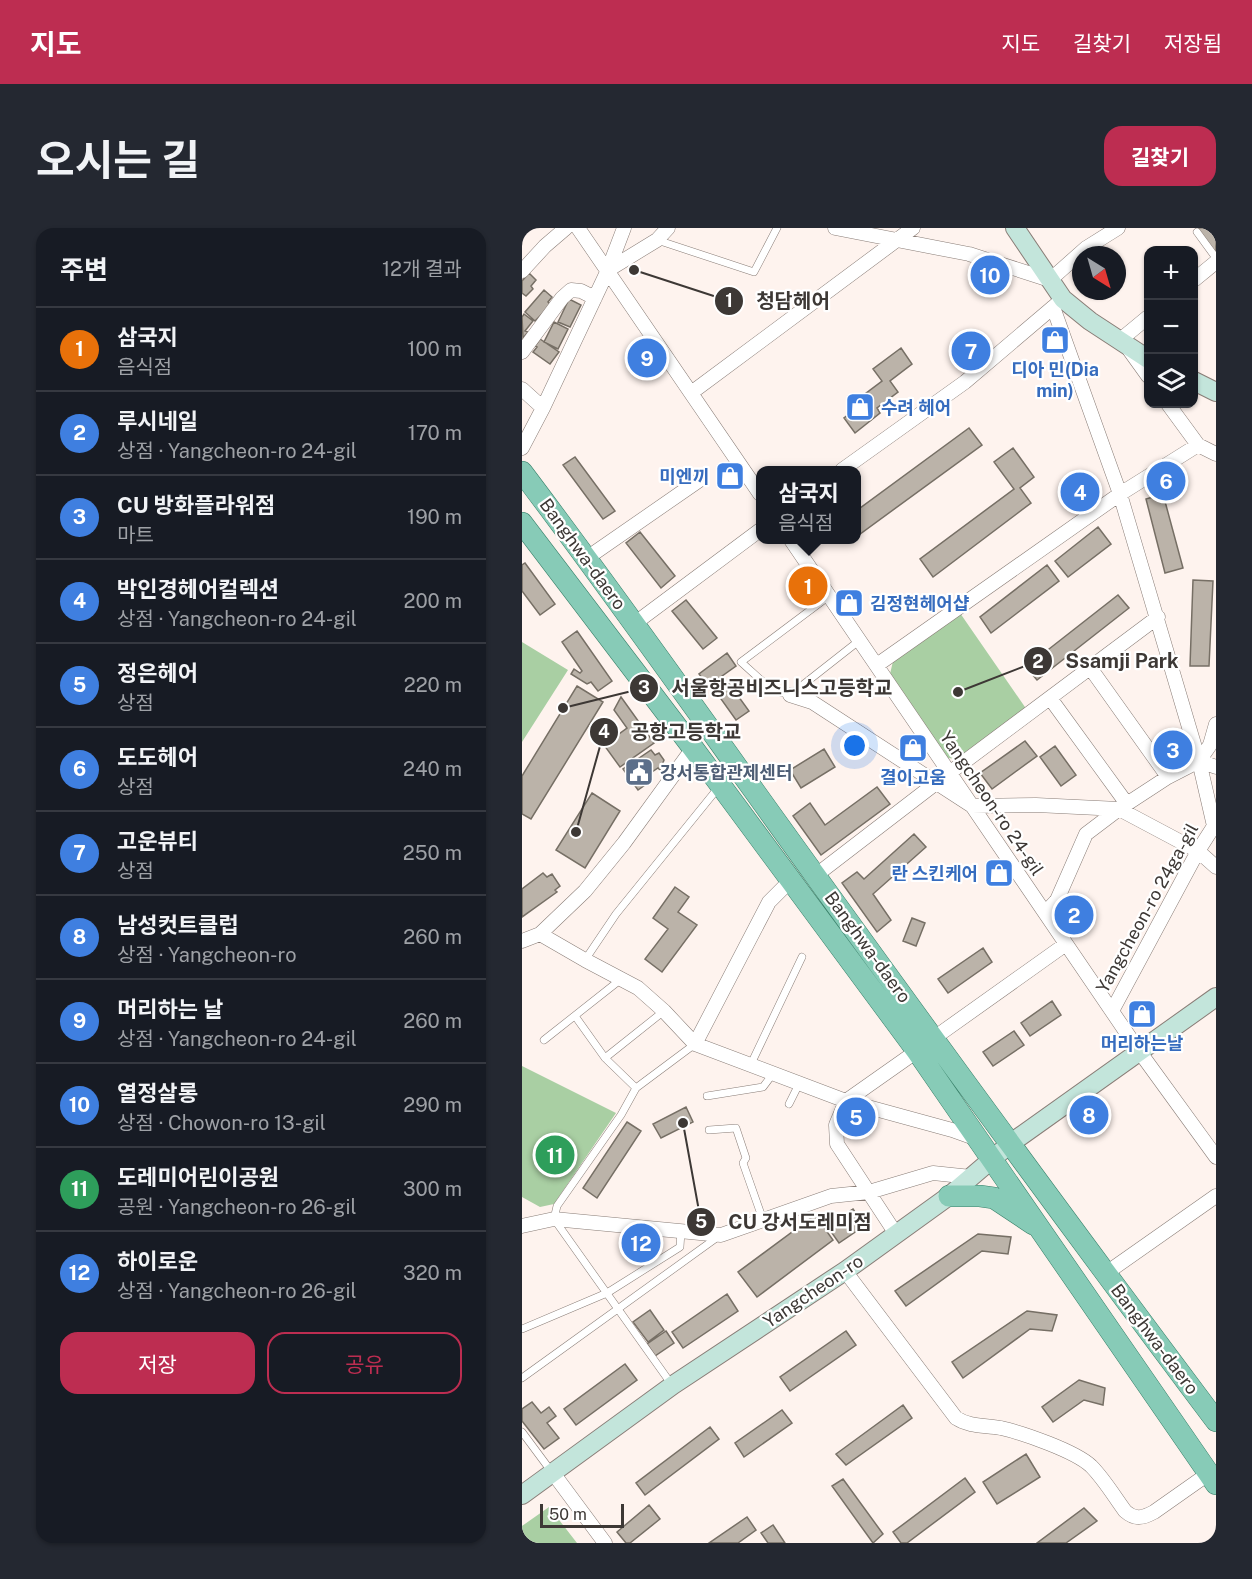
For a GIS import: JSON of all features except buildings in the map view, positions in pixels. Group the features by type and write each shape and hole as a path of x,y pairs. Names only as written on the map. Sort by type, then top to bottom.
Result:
{"main road":[{"path":"1015,228 1050,280 1058,303 1144,356"},
{"path":"1198,383 1216,392"},
{"name":"Banghwa-daero","path":"522,472 587,558 1105,1274 1216,1420"},
{"name":"Banghwa-daero","path":"522,523 693,748 917,1051 1212,1479"},
{"name":"Yangcheon-ro","path":"522,1495 673,1385 845,1271 948,1196 1011,1143 1216,997"},
{"path":"948,1196 994,1198 1043,1231"}],"street":[{"path":"522,272 545,246 566,228"},
{"path":"578,228 756,488"},
{"path":"522,448 608,270 624,228"},
{"path":"608,270 657,240 668,228"},
{"path":"835,228 969,254 1050,280 1086,248 1118,228"},
{"path":"691,393 913,228"},
{"path":"1198,276 1216,260"},
{"path":"522,352 562,298 571,290 581,291 595,298"},
{"path":"849,466 965,382 1058,303"},
{"name":"Yangcheon-ro 24ga-gil","path":"1058,303 1158,618 1199,761 1214,826 1198,851 1112,1011"},
{"path":"1144,322 1123,343 1144,370"},
{"path":"522,389 543,408"},
{"path":"1171,408 1198,445 1216,454"},
{"path":"877,665 1120,494 1198,445"},
{"path":"587,558 701,479"},
{"path":"634,624 756,533"},
{"name":"Yangcheon-ro 24-gil","path":"794,544 1139,1051 1216,1157"},
{"path":"815,876 950,772 1158,618"},
{"path":"1090,669 1168,777"},
{"path":"790,695 812,702 972,806 1123,807"},
{"path":"1050,698 1123,807 1198,851 1216,867"},
{"path":"1045,913 1057,900 1086,834 1168,777 1199,761 1210,745 1216,724"},
{"path":"522,941 540,934 585,891 693,748"},
{"path":"1199,761 1216,767"},
{"path":"695,1044 769,902 791,880"},
{"path":"540,934 638,988 664,1011 695,1044 751,1064 772,1075 846,1101 980,1140"},
{"path":"934,1038 1066,944"},
{"path":"896,1234 837,1144 836,1125 846,1101 917,1051"},
{"path":"522,1226 554,1219 721,1235 831,1196 868,1192 933,1173 971,1177"},
{"path":"1105,1274 1216,1196"},
{"path":"845,1271 956,1418 964,1424 1001,1428 1076,1456 1090,1466 1125,1511 1137,1518 1154,1512 1212,1479"},
{"path":"553,1473 605,1543"}],"lane":[{"path":"657,240 754,272 777,228"},
{"path":"1197,232 1216,260"},
{"path":"829,596 741,662 772,690 790,695 860,640"},
{"path":"585,960 616,914 719,786"},
{"path":"751,1064 802,957"},
{"path":"544,1040 621,980"},
{"path":"606,1058 664,1011"},
{"path":"575,1016 606,1058 636,1088"},
{"path":"673,1385 554,1219 557,1206 621,1115 636,1088 695,1044"},
{"path":"707,1096 763,1087 772,1075"},
{"path":"789,1104 799,1084"},
{"path":"709,1130 736,1128 746,1158 743,1163 763,1220"},
{"path":"522,1329 607,1293 680,1247 681,1231"},
{"path":"522,1378 721,1235"},
{"path":"522,1432 553,1473"}],"green space":[{"path":"960,613 1027,710 961,759 946,758 890,674 894,657"},
{"path":"522,642 568,670 522,742"},
{"path":"522,1066 616,1113 554,1204 540,1207 522,1197"},
{"path":"549,1507 577,1543 522,1543 522,1526"}],"place":[{"name":"청담헤어","path":"634,270"},
{"name":"열정살롱","path":"990,275"},
{"name":"디아 민(Dia min)","path":"1055,340"},
{"name":"고운뷰티","path":"971,351"},
{"name":"머리하는 날","path":"647,358"},
{"name":"수려 헤어","path":"860,407"},
{"name":"미엔끼","path":"730,476"},
{"name":"도도헤어","path":"1166,481"},
{"name":"박인경헤어컬렉션","path":"1080,492"},
{"name":"삼국지","path":"808,586"},
{"name":"김정현헤어샵","path":"849,603"},
{"name":"Ssamji Park","path":"958,692"},
{"name":"서울항공비즈니스고등학교","path":"563,708"},
{"name":"결이고움","path":"913,748"},
{"name":"CU 방화플라워점","path":"1173,750"},
{"name":"강서통합관제센터","path":"639,772"},
{"name":"공항고등학교","path":"576,832"},
{"name":"란 스킨케어","path":"999,873"},
{"name":"루시네일","path":"1074,915"},
{"name":"머리하는날","path":"1142,1014"},
{"name":"남성컷트클럽","path":"1089,1115"},
{"name":"정은헤어","path":"856,1117"},
{"name":"CU 강서도레미점","path":"683,1123"},
{"name":"도레미어린이공원","path":"555,1155"},
{"name":"하이로운","path":"641,1243"}]}
